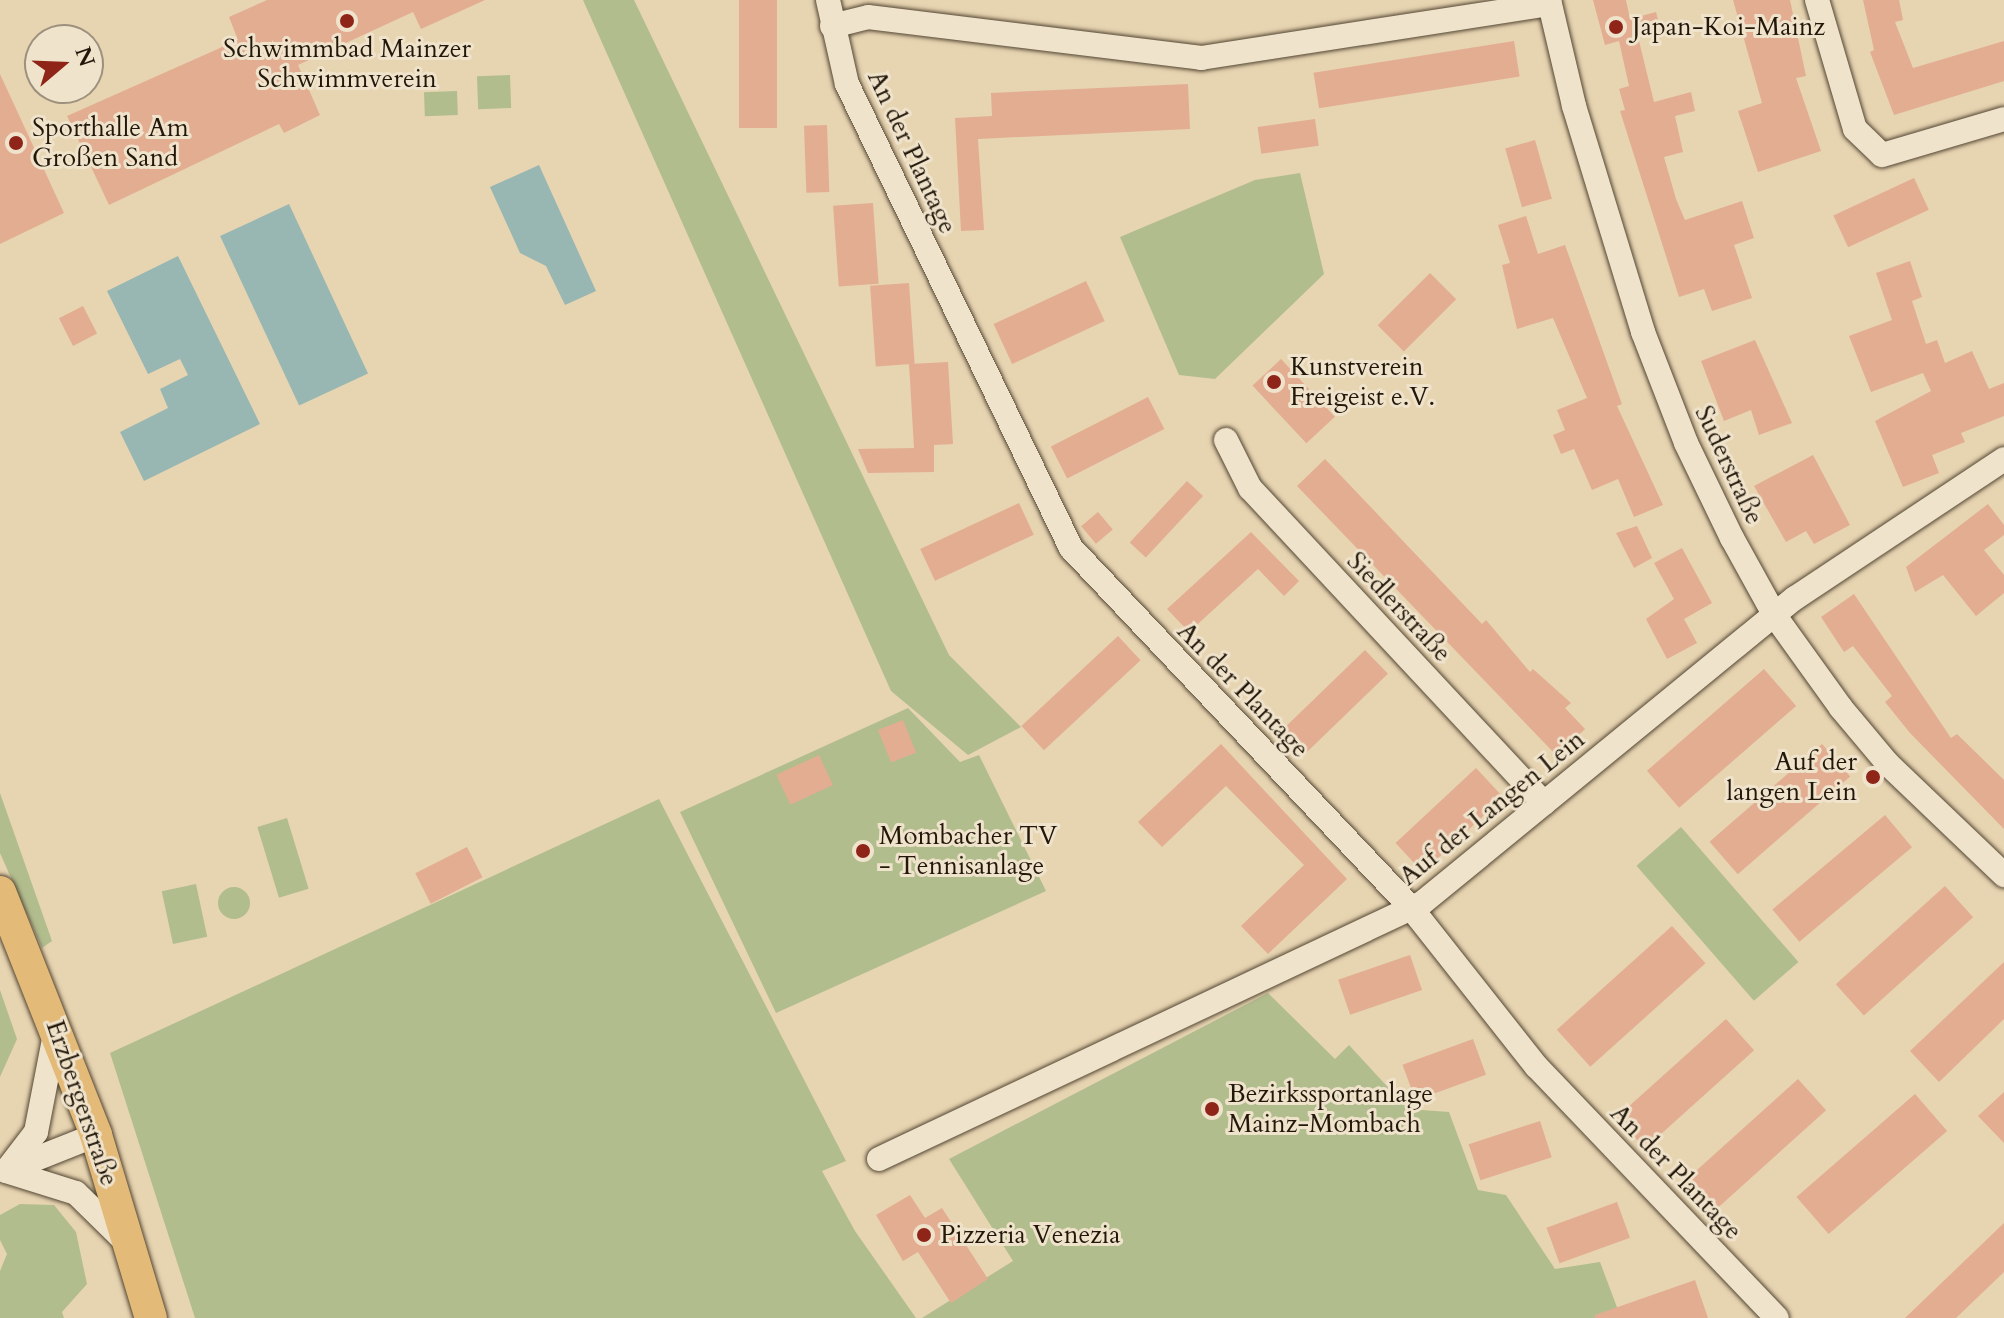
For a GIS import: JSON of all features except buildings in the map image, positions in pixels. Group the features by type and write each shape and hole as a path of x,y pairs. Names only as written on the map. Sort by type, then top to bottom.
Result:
{"main road":[{"name":"Erzbergerstraße","path":"0,892 57,1027 96,1135 151,1318"}],"street":[{"name":"An der Plantage","path":"828,0 847,84 1071,548 1412,909 1537,1067 1777,1318"},
{"path":"1817,0 1855,129 1882,155 2004,119"},
{"path":"832,26 868,17 1201,58 1549,2"},
{"name":"Suderstraße","path":"1549,2 1601,198 1657,374 1702,480 1775,616 1888,764 2004,875"},
{"name":"Siedlerstraße","path":"1226,440 1250,488 1544,803"},
{"name":"Auf der Langen Lein","path":"879,1159 1412,909 1775,616 2004,459"},
{"path":"3,1172 39,1124 57,1027"},
{"path":"3,1172 96,1135"},
{"path":"3,1172 76,1193 130,1246"}],"green space":[{"path":"583,0 634,0 949,655 1021,727 968,755 891,691"},
{"path":"510,75 511,108 478,109 477,76"},
{"path":"457,91 458,115 425,116 424,92"},
{"path":"1300,173 1324,274 1215,379 1179,375 1120,237 1255,180"},
{"name":"Mombacher TV - Tennisanlage","path":"908,708 960,762 979,755 1046,891 776,1013 680,812"},
{"path":"0,793 52,941 42,948 0,853"},
{"path":"659,799 846,1161 822,1171 855,1231 916,1318 195,1318 110,1053"},
{"path":"287,818 309,889 279,898 257,827"},
{"path":"1681,827 1798,962 1754,1001 1636,866"},
{"path":"196,884 207,937 173,944 162,891"},
{"path":"234,887 245,892 250,903 245,914 234,919 223,914 218,903 223,892"},
{"path":"0,990 17,1039 0,1077"},
{"name":"Bezirkssportanlage Mainz-Mombach","path":"1268,993 1335,1059 1349,1045 1408,1109 1449,1112 1478,1190 1506,1195 1555,1269 1600,1262 1621,1318 922,1318 1013,1261 949,1159"},
{"path":"20,1204 54,1205 76,1232 87,1284 62,1312 64,1318 0,1318 0,1271 7,1254 0,1240 0,1215"}],"water":[{"path":"539,165 596,291 565,305 546,266 520,253 490,187"},
{"path":"289,204 368,373 299,406 220,236"},
{"path":"178,256 260,424 144,481 120,432 168,408 160,389 188,375 180,359 148,374 107,291"}],"place":[{"name":"Schwimmbad Mainzer Schwimmverein","path":"347,21"},
{"name":"Japan-Koi-Mainz","path":"1616,27"},
{"name":"Sporthalle Am Großen Sand","path":"16,143"},
{"name":"Kunstverein Freigeist e.V.","path":"1274,382"},
{"name":"Auf der langen Lein","path":"1873,777"},
{"name":"Mombacher TV - Tennisanlage","path":"863,851"},
{"name":"Bezirkssportanlage Mainz-Mombach","path":"1212,1109"},
{"name":"Pizzeria Venezia","path":"924,1235"}]}
